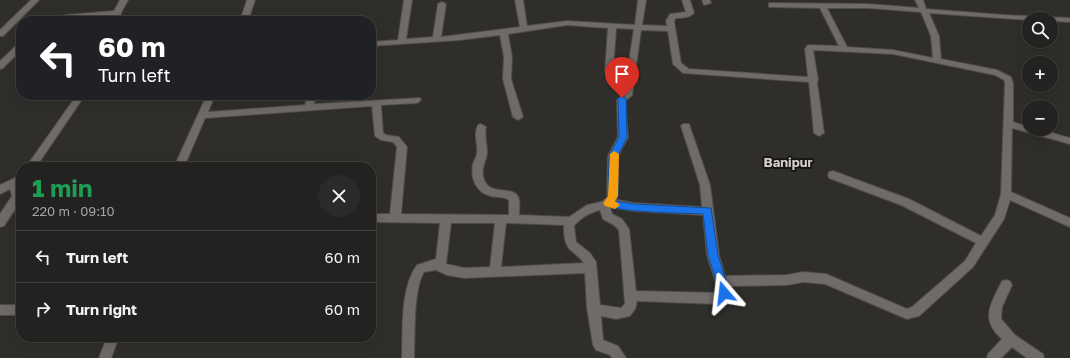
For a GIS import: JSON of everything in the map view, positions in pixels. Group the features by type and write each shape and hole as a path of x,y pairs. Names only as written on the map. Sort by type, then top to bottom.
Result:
{"street":[{"path":"19,16 35,0"},
{"path":"117,16 117,12 124,0"},
{"path":"246,16 251,0"},
{"path":"402,42 408,0"},
{"path":"519,0 524,30"},
{"path":"594,308 620,314 627,313 630,310 624,229 618,222 607,216 606,204 613,196 614,156 623,137 620,100 628,95 642,0"},
{"path":"686,0 690,13 687,15 673,16 670,18 678,64 686,71 814,80"},
{"path":"919,0 935,36 937,60"},
{"path":"772,5 825,6 864,3 1004,17 1070,20"},
{"path":"438,40 442,4"},
{"path":"825,6 823,7 824,10 834,26 844,48"},
{"path":"76,16 117,12"},
{"path":"0,34 16,18"},
{"path":"376,44 438,40 504,33 567,23 672,29"},
{"path":"609,72 612,25"},
{"path":"504,33 508,57 506,75 518,117"},
{"path":"721,281 787,280 803,278 826,279 907,314 915,312 969,264 1000,216 1006,194 1008,79 997,73 893,52 815,46 809,49 814,80 819,133"},
{"path":"0,66 16,51"},
{"path":"34,162 78,100"},
{"path":"181,162 209,100"},
{"path":"308,108 310,100"},
{"path":"202,115 417,100"},
{"path":"376,103 376,130 378,134 384,138 396,139 402,148 395,218"},
{"path":"1008,124 1070,141"},
{"path":"630,296 718,299 723,297 724,293 713,255 703,175 686,126"},
{"path":"481,127 479,140 482,154 477,167 479,182 488,192 508,194 512,196 514,199 514,219"},
{"path":"832,175 905,202 984,242"},
{"path":"0,190 16,182"},
{"path":"1006,194 1070,223"},
{"path":"0,223 16,198"},
{"path":"376,218 570,221 591,208 606,204 634,207 708,210"},
{"path":"438,265 442,258 446,218"},
{"path":"495,273 501,219"},
{"path":"570,221 568,238 570,243 574,248 587,256 590,268 597,341 600,346 614,350 620,358"},
{"path":"408,358 410,309 415,275 421,268 438,265 456,272 495,273 590,268"},
{"path":"1006,285 994,310 994,320 997,326 1011,339 1038,358"},
{"path":"0,310 16,310"},
{"path":"993,358 1011,339"},
{"path":"105,358 111,342"}],"slow traffic":[{"path":"614,154 613,196 612,200 608,203 615,205"}],"district":[{"name":"Banipur","path":"788,162"}],"route":[{"path":"622,98 620,100 623,137 622,142 614,156 613,196 612,200 608,203 634,207 708,210 713,255 724,293"}]}
